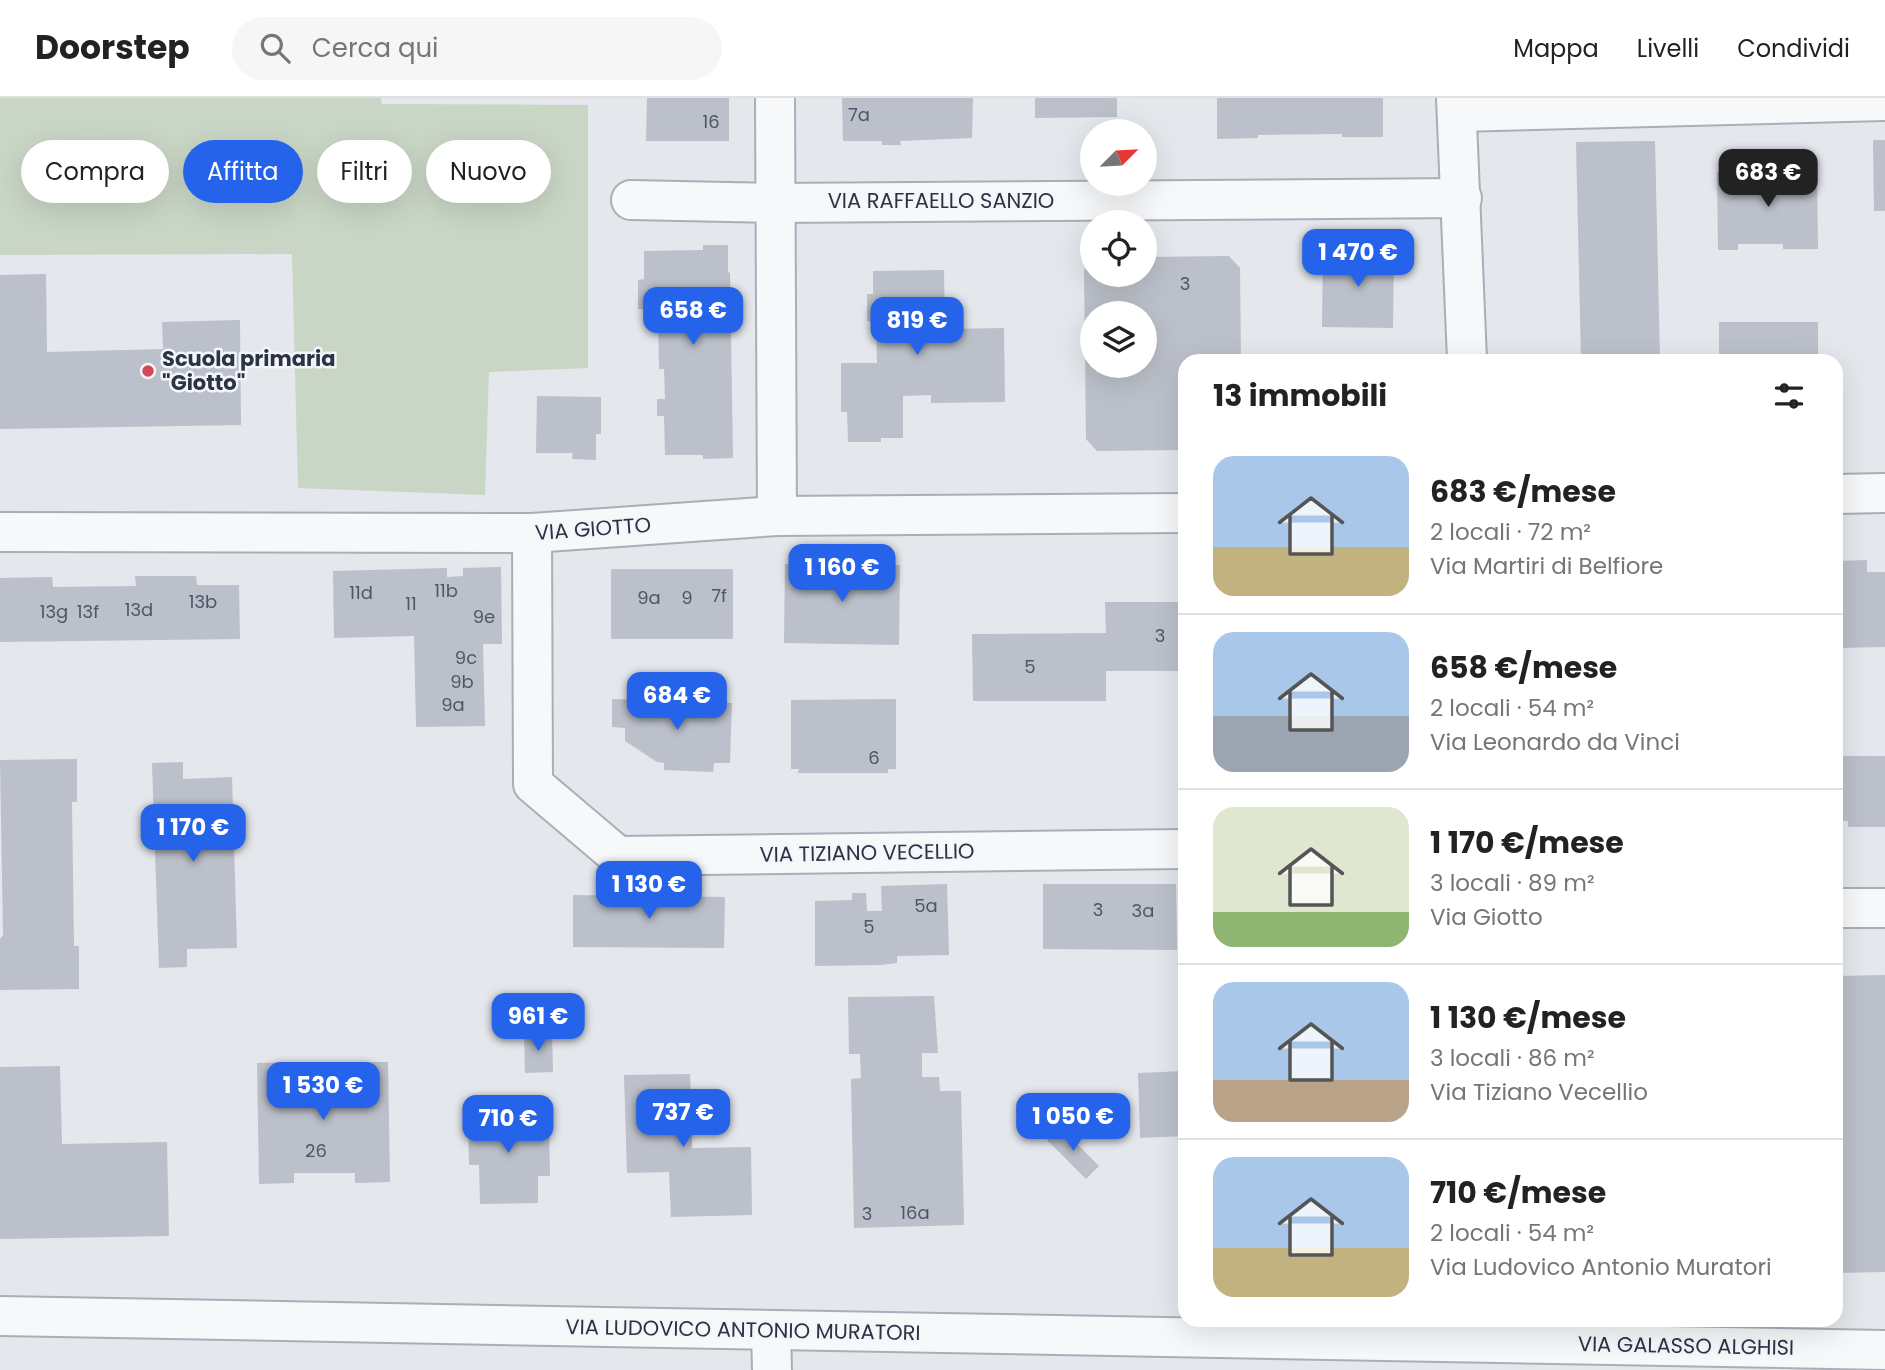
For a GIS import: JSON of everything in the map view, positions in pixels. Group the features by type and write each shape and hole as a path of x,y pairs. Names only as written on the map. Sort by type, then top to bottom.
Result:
{"street":[{"path":"775,98 776,516"},
{"path":"1467,354 1457,105 1885,101"},
{"name":"VIA RAFFAELLO SANZIO","path":"631,200 774,202 1462,198"},
{"path":"1843,494 1885,493"},
{"name":"VIA GIOTTO","path":"0,532 532,533 776,516 1178,513"},
{"name":"VIA TIZIANO VECELLIO","path":"532,533 533,784 618,856 1178,849"},
{"path":"1843,908 1885,908"},
{"name":"VIA LUDOVICO ANTONIO MURATORI","path":"0,1316 1486,1344"},
{"path":"771,1331 772,1370"},
{"name":"VIA GALASSO ALGHISI","path":"1486,1344 1885,1350"}],"green space":[{"path":"0,98 381,98 382,104 588,105 588,368 489,372 485,495 298,488 292,254 0,255"}],"building":[{"path":"647,98 729,98 729,141 646,141"},
{"path":"842,98 973,98 972,138 900,141 901,145 882,145 882,141 843,141"},
{"path":"1035,98 1117,98 1117,117 1035,118"},
{"path":"1217,98 1383,98 1383,137 1342,137 1342,134 1258,135 1258,138 1217,139"},
{"path":"1873,140 1885,140 1885,211 1874,211"},
{"path":"1655,141 1660,354 1581,354 1576,142"},
{"path":"1817,171 1818,249 1783,249 1783,244 1738,244 1738,250 1718,250 1717,172"},
{"path":"703,245 728,245 733,458 703,459 703,455 665,455 664,416 657,416 657,399 665,399 664,369 659,369 658,322 644,322 644,309 638,309 638,280 644,279 644,251 703,250"},
{"path":"1323,251 1394,251 1393,328 1322,327"},
{"path":"1229,256 1240,268 1241,354 1178,354 1178,450 1097,451 1086,439 1085,378 1157,378 1157,301 1084,301 1084,287 1157,287 1157,257"},
{"path":"944,270 945,329 1004,328 1005,402 931,403 931,395 903,396 903,438 881,438 881,442 848,442 847,412 841,412 841,363 877,363 876,322 867,321 867,294 873,294 873,271"},
{"path":"46,274 47,352 163,349 162,322 240,320 241,425 0,429 0,275"},
{"path":"1719,322 1818,322 1818,354 1719,354"},
{"path":"537,396 601,397 601,434 596,434 596,460 572,459 573,453 536,453"},
{"path":"1867,560 1867,572 1885,572 1885,647 1843,648 1843,561"},
{"path":"785,564 900,565 899,645 784,643"},
{"path":"501,567 502,644 483,644 485,726 416,727 414,636 334,638 333,571 447,568 447,577 463,576 463,568"},
{"path":"611,569 733,569 733,639 611,639"},
{"path":"135,576 196,576 197,585 239,585 240,639 0,642 0,578 52,577 53,587 136,586"},
{"path":"1105,602 1178,602 1178,671 1106,671 1106,701 973,701 972,634 1106,633"},
{"path":"612,699 732,703 730,763 714,763 713,772 664,770 664,763 657,762 625,741 625,728 612,727"},
{"path":"896,699 896,769 888,769 888,773 798,773 799,769 791,769 791,700"},
{"path":"1843,756 1885,756 1885,827 1848,827 1848,821 1843,821"},
{"path":"77,759 77,802 72,802 74,946 79,946 79,989 0,990 0,939 3,935 0,760"},
{"path":"183,762 183,779 232,777 237,948 187,949 187,967 159,968 152,763"},
{"path":"652,881 658,884 660,896 725,897 724,948 573,947 573,895 644,896 646,884"},
{"path":"947,884 949,955 897,956 897,963 881,965 815,966 815,901 852,900 852,893 866,893 867,911 882,911 881,886"},
{"path":"1043,884 1176,884 1177,950 1043,949"},
{"path":"1885,975 1885,1272 1843,1273 1843,976"},
{"path":"934,996 938,1053 922,1053 922,1077 939,1077 940,1091 961,1091 964,1225 854,1228 851,1079 861,1078 860,1054 849,1054 848,997"},
{"path":"524,1034 552,1034 553,1072 525,1073"},
{"path":"302,1062 302,1074 340,1074 339,1062 388,1062 390,1182 355,1183 355,1173 294,1173 294,1183 259,1184 257,1063"},
{"path":"60,1066 62,1144 167,1142 169,1236 0,1239 0,1067"},
{"path":"1178,1071 1178,1136 1140,1138 1138,1073"},
{"path":"690,1074 691,1103 701,1102 703,1130 692,1131 692,1148 751,1147 752,1215 671,1217 669,1172 627,1173 624,1075"},
{"path":"533,1110 533,1127 549,1126 550,1176 538,1176 538,1203 480,1204 479,1165 469,1165 468,1111"},
{"path":"1060,1127 1099,1166 1086,1179 1047,1140"}],"place":[{"name":"Scuola primaria \"Giotto\"","path":"148,371"}]}
